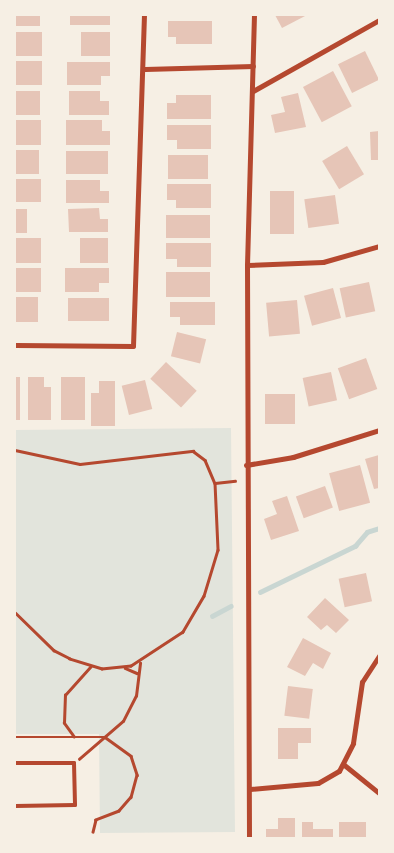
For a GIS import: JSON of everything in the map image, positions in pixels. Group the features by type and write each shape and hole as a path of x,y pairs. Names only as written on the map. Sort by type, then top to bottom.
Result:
{"street":[{"path":"15,345 133,346 145,69 144,15"},
{"path":"249,838 246,465 247,265 254,15"},
{"path":"253,91 379,20"},
{"path":"145,69 253,66"},
{"path":"247,265 323,262 379,246"},
{"path":"246,465 293,457 379,430"},
{"path":"250,789 318,783 339,771 353,743 362,682 379,656"},
{"path":"343,764 379,793"}],"lane":[{"path":"15,762 74,763 75,805 15,806"}],"path":[{"path":"15,450 80,464 192,451 205,460 215,483 218,550 204,596 183,632 141,662 124,668"},
{"path":"215,483 235,481"},
{"path":"15,613 54,651 91,667 124,668 137,673"},
{"path":"74,763 123,721 136,696 137,673 141,662"},
{"path":"74,737 64,723 65,695 91,667"},
{"path":"15,737 105,737 131,756 138,775 126,805 96,820 93,832"}],"shaded area":[{"path":"231,428 235,832 100,833 99,734 15,734 15,430"}],"building":[{"path":"15,15 40,15 40,26 15,26"},
{"path":"70,15 110,15 110,25 70,25"},
{"path":"275,15 307,15 282,28"},
{"path":"168,21 212,21 212,44 176,44 176,37 168,37"},
{"path":"15,32 42,32 42,56 15,56"},
{"path":"81,32 110,32 110,56 81,56"},
{"path":"365,51 379,80 352,93 338,64"},
{"path":"15,61 42,61 42,85 15,85"},
{"path":"67,62 110,62 110,76 101,76 101,85 67,85"},
{"path":"333,71 352,106 322,122 303,87"},
{"path":"15,91 40,91 40,115 15,115"},
{"path":"69,91 100,91 100,101 109,101 109,115 69,115"},
{"path":"298,93 306,127 275,133 271,115 285,112 281,97"},
{"path":"176,95 211,95 211,119 167,119 167,103 176,103"},
{"path":"15,120 41,120 41,145 15,145"},
{"path":"66,120 102,120 102,131 110,131 110,145 66,145"},
{"path":"167,125 211,125 211,149 177,149 177,140 167,140"},
{"path":"379,131 379,160 371,160 370,132"},
{"path":"347,146 364,174 339,189 322,161"},
{"path":"15,150 39,150 39,174 15,174"},
{"path":"66,151 108,151 108,174 66,174"},
{"path":"168,155 208,155 208,179 168,179"},
{"path":"15,179 41,179 41,202 15,202"},
{"path":"66,180 100,180 100,191 109,191 109,203 66,203"},
{"path":"167,184 211,184 211,208 176,208 176,200 167,200"},
{"path":"270,191 294,191 294,234 270,234"},
{"path":"335,195 339,224 308,228 304,199"},
{"path":"99,208 100,219 108,219 108,232 69,232 68,209"},
{"path":"15,209 27,209 27,233 15,233"},
{"path":"166,215 210,215 210,238 166,238"},
{"path":"15,238 41,238 41,263 15,263"},
{"path":"80,238 108,238 108,263 80,263"},
{"path":"166,243 211,243 211,267 177,267 177,259 166,259"},
{"path":"15,268 41,268 41,292 15,292"},
{"path":"65,268 109,268 109,283 99,283 99,292 65,292"},
{"path":"166,272 210,272 210,297 166,297"},
{"path":"369,282 375,311 346,318 340,288"},
{"path":"333,288 341,318 312,326 304,296"},
{"path":"15,297 38,297 38,322 15,322"},
{"path":"68,298 109,298 109,321 68,321"},
{"path":"297,300 300,334 269,337 266,303"},
{"path":"170,302 215,302 215,325 180,325 180,317 170,317"},
{"path":"177,332 206,339 200,364 171,356"},
{"path":"366,358 377,389 349,399 338,368"},
{"path":"166,362 197,391 181,407 150,379"},
{"path":"331,372 337,400 309,406 303,378"},
{"path":"15,377 20,377 20,420 15,420"},
{"path":"28,377 44,377 44,387 51,387 51,420 28,420"},
{"path":"61,377 85,377 85,420 61,420"},
{"path":"145,380 152,409 129,415 122,386"},
{"path":"99,381 115,381 115,426 91,426 91,393 99,393"},
{"path":"265,394 295,394 295,424 265,424"},
{"path":"379,455 379,488 374,489 365,459"},
{"path":"360,465 370,503 339,511 329,473"},
{"path":"325,486 333,508 304,518 296,497"},
{"path":"287,496 299,531 271,540 264,519 277,514 272,501"},
{"path":"366,573 372,601 345,607 339,579"},
{"path":"325,598 349,620 336,633 327,625 321,630 307,617"},
{"path":"303,638 331,653 323,669 313,663 305,676 287,667"},
{"path":"288,686 313,689 309,719 284,716"},
{"path":"278,728 311,728 311,743 298,743 298,759 278,759"},
{"path":"278,818 295,818 295,838 266,838 266,829 278,829"},
{"path":"302,822 313,822 313,829 333,829 333,838 302,838"},
{"path":"339,822 366,822 366,838 339,838"}],"waterway":[{"path":"260,592 355,546 367,532 379,528"},
{"path":"212,616 231,606"}]}
